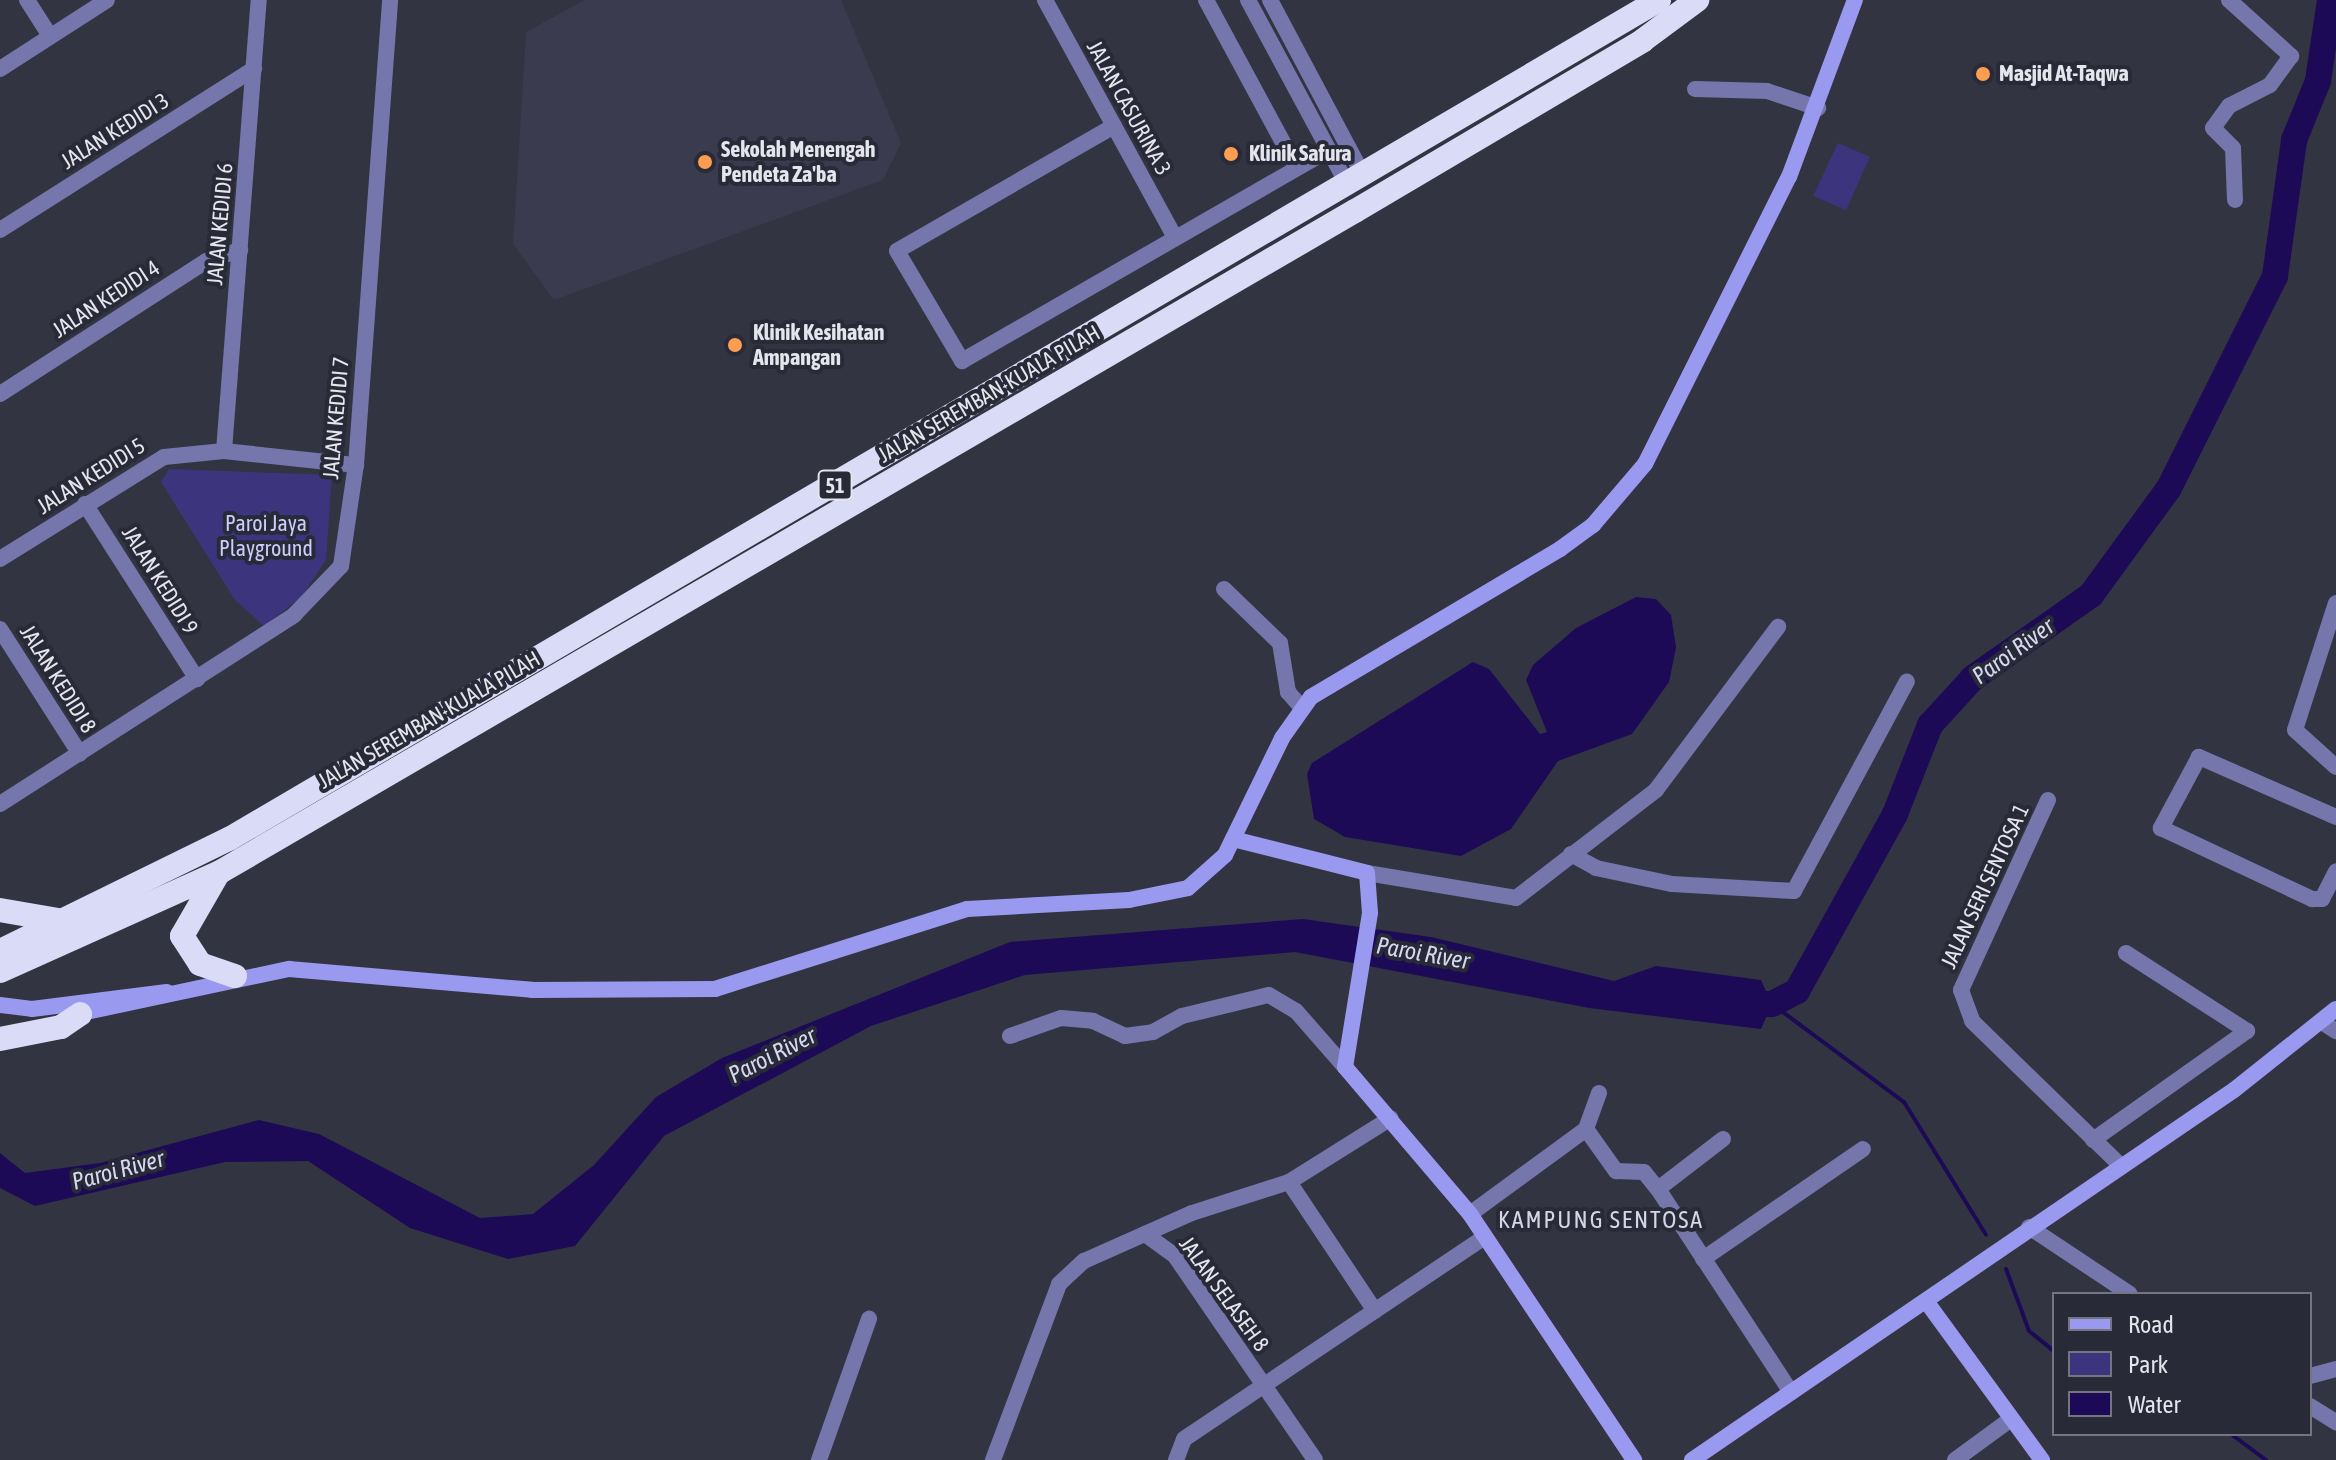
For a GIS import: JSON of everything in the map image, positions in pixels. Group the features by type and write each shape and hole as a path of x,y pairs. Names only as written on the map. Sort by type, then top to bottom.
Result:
{"highway":[{"name":"JALAN SEREMBAN-KUALA PILAH","path":"0,951 69,921 229,839 1356,181 1659,0"},
{"name":"JALAN SEREMBAN-KUALA PILAH","path":"0,971 220,872 1368,203 1697,0"},
{"path":"220,872 196,901 182,936 200,964 235,976"},
{"path":"0,910 69,921"},
{"path":"0,1039 61,1027 80,1014"}],"street":[{"path":"27,0 50,36"},
{"path":"0,69 107,0"},
{"name":"JALAN KEDIDI 6","path":"224,451 259,0"},
{"name":"JALAN KEDIDI 7","path":"0,804 294,615 341,566 356,465 390,0"},
{"name":"JALAN CASURINA 3","path":"1045,0 1175,237"},
{"path":"1206,0 1297,168"},
{"path":"1248,0 1329,150 1356,181"},
{"path":"1270,0 1356,181"},
{"path":"0,1025 80,1014 235,976 289,969 532,990 715,989 967,909 1129,900 1188,888 1233,839 1302,708 1364,660 1560,549 1617,501 1702,361 1818,108 1855,0"},
{"path":"2229,0 2291,56 2270,85 2229,106 2213,128 2233,148 2235,200"},
{"name":"JALAN KEDIDI 3","path":"0,230 254,69"},
{"path":"1695,89 1767,91 1818,108"},
{"path":"1114,126 897,251 962,361 1329,150"},
{"name":"JALAN KEDIDI 4","path":"0,394 206,261 240,250"},
{"name":"JALAN KEDIDI 5","path":"0,559 164,457 224,451 356,465"},
{"name":"JALAN KEDIDI 9","path":"85,504 197,679"},
{"path":"1224,589 1280,643 1288,692 1302,708"},
{"path":"2336,603 2295,730 2336,767"},
{"path":"1233,839 1367,873 1507,899 1656,790 1778,627"},
{"name":"JALAN KEDIDI 8","path":"0,629 80,754"},
{"path":"1571,854 1596,868 1672,884 1794,891 1907,681"},
{"path":"2336,817 2199,757 2161,828 2312,899 2322,899 2336,871"},
{"name":"JALAN SERI SENTOSA 1","path":"2048,800 1961,990 1972,1021 2120,1165"},
{"path":"1345,1067 1359,957 1370,913 1367,873"},
{"path":"2093,1140 2247,1031 2126,953"},
{"path":"0,1005 32,1009 167,992"},
{"path":"1010,1036 1061,1018 1093,1021 1125,1036 1153,1032 1182,1016 1269,995 1296,1011 1391,1118 1470,1214 1634,1460"},
{"path":"1692,1460 2120,1165 2329,1026 2336,1009"},
{"path":"1470,1214 1586,1129 1599,1093"},
{"path":"993,1460 1059,1284 1097,1251 1289,1182 1391,1118"},
{"path":"1586,1129 1616,1171 1644,1172 1658,1189 1791,1392"},
{"path":"1658,1189 1723,1139"},
{"path":"1703,1259 1863,1149"},
{"path":"1289,1182 1375,1311"},
{"path":"2029,1227 2127,1292"},
{"name":"JALAN SELASEH 8","path":"1145,1234 1175,1256 1315,1460"},
{"path":"1176,1460 1184,1439 1485,1237"},
{"path":"1926,1301 2042,1460"},
{"path":"819,1460 869,1319"},
{"path":"2312,1375 2336,1369"},
{"path":"2312,1407 2336,1422"},
{"path":"1955,1460 2011,1419"}],"shaded area":[{"name":"Sekolah Menengah Pendeta Za'ba","path":"585,0 841,0 901,143 883,180 554,300 513,244 526,32"}],"green space":[{"path":"1838,143 1870,157 1846,210 1813,196"},
{"name":"Paroi Jaya Playground","path":"169,469 332,475 326,560 301,597 264,626 235,600 161,482"}],"water":[{"path":"1636,597 1656,599 1671,615 1676,647 1669,682 1632,734 1558,761 1511,829 1461,856 1345,837 1314,819 1307,774 1312,763 1473,662 1489,669 1540,734 1547,732 1526,680 1533,665 1576,628"},
{"path":"1303,919 1431,937 1614,981 1656,966 1761,980 1772,1004 1761,1029 1589,1008 1295,952 1025,975 871,1026 664,1136 575,1246 508,1259 410,1228 308,1161 225,1162 35,1206 0,1188 0,1153 25,1173 100,1163 259,1120 319,1134 480,1218 533,1214 594,1165 656,1097 722,1058 1010,942"}],"waterway":[{"name":"Paroi River","path":"1737,1004 1772,1004 1797,991 1895,814 1930,725 1973,678 2091,595 2169,488 2275,276 2294,140 2318,81 2330,0"},
{"path":"1772,1004 1904,1102 1986,1235"},
{"path":"2006,1269 2029,1331 2052,1349"},
{"path":"2234,1436 2266,1460"}],"place":[{"name":"Masjid At-Taqwa","path":"1983,74"},
{"name":"Klinik Safura","path":"1231,154"},
{"name":"Sekolah Menengah Pendeta Za'ba","path":"705,162"},
{"name":"Klinik Kesihatan Ampangan","path":"735,345"}],"district":[{"name":"KAMPUNG SENTOSA","path":"1601,1220"}]}
